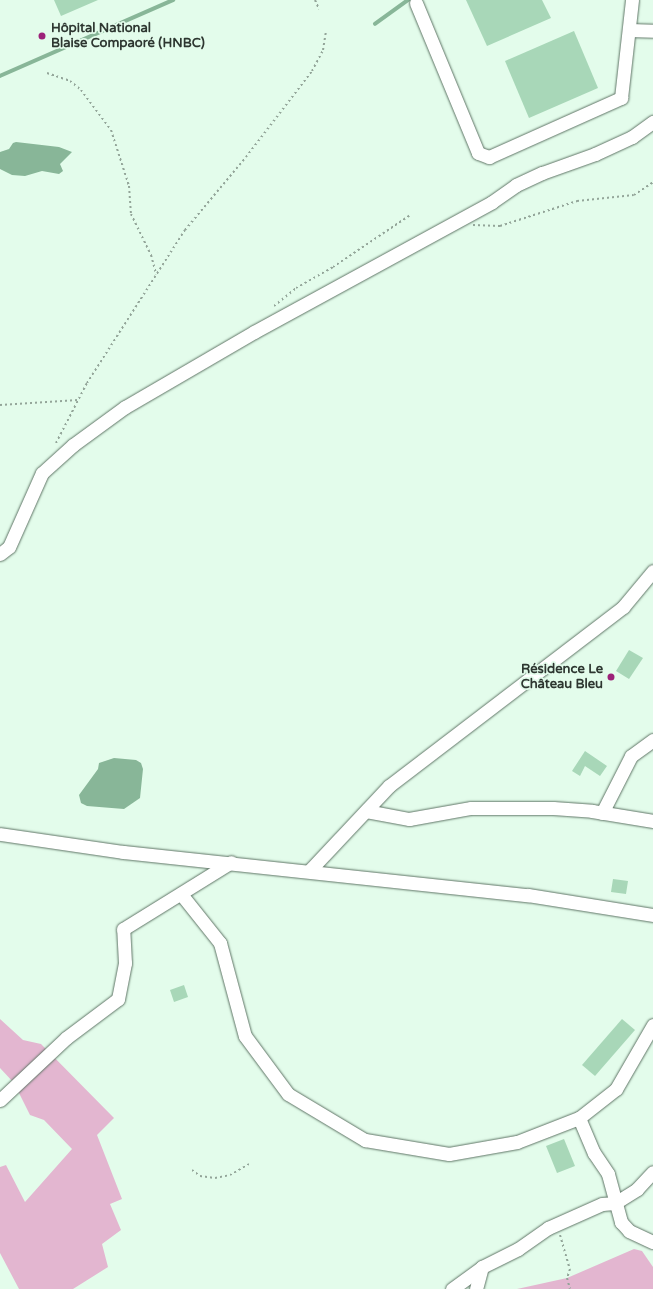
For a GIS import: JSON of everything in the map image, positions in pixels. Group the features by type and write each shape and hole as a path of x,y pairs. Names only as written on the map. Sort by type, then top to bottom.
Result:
{"street":[{"path":"416,3 478,153 484,157 496,154 621,98 632,0"},
{"path":"629,30 653,31"},
{"path":"0,554 9,547 42,473 73,445 125,407 254,332 455,223 522,182 542,172 595,154 632,137 653,122"},
{"path":"310,870 389,786 623,607 653,571"},
{"path":"602,813 631,756 653,740"},
{"path":"366,811 409,819 470,808 553,808 602,813 653,821"},
{"path":"0,834 123,852 310,870 528,895 653,915"},
{"path":"0,1100 66,1038 118,999 125,963 123,930 231,862"},
{"path":"181,894 220,944 245,1036 288,1094 365,1140 449,1154 517,1142 579,1118 616,1089 653,1025"},
{"path":"579,1118 594,1153 608,1174 621,1222 629,1231 653,1242"},
{"path":"452,1289 482,1267 518,1249 557,1224 602,1204 615,1203 637,1189 653,1172"},
{"path":"476,1289 482,1267"}],"path":[{"path":"315,0 319,10"},
{"path":"55,446 78,400 184,230 246,157 312,71 322,50 326,30"},
{"path":"47,73 70,81 81,90 112,130 129,186 130,214 151,255 156,276"},
{"path":"455,223 500,226 577,200 634,195 653,182"},
{"path":"271,309 296,288 333,267 409,216"},
{"path":"0,405 78,400"},
{"path":"192,1170 200,1176 214,1178 230,1175 249,1164"},
{"path":"557,1224 570,1269 567,1278 570,1289"}],"shaded area":[{"path":"16,142 59,147 72,152 60,164 63,171 59,174 42,171 25,176 12,175 0,169 0,152 9,149 13,143"},
{"path":"114,758 136,760 141,763 143,769 140,798 124,809 87,806 81,803 79,795 98,769 99,763"},
{"path":"0,1019 23,1040 41,1044 114,1118 97,1135 122,1199 110,1204 121,1230 102,1244 108,1267 73,1289 19,1289 0,1253 0,1167 6,1165 25,1202 72,1149 44,1120 30,1115 14,1083 0,1068"},
{"path":"634,1249 642,1251 653,1267 653,1289 517,1289 567,1278"}],"building":[{"path":"54,0 98,0 61,16"},
{"path":"466,0 542,0 551,18 487,46"},
{"path":"574,31 598,88 529,118 505,61"},
{"path":"629,650 643,658 629,679 616,671"},
{"path":"585,751 607,766 600,776 585,766 580,776 572,771"},
{"path":"613,879 628,881 626,894 611,892"},
{"path":"184,985 188,997 174,1002 170,990"},
{"path":"622,1019 635,1030 595,1076 582,1065"},
{"path":"564,1139 575,1166 557,1173 546,1146"}],"waterway":[{"path":"0,76 173,0"},
{"path":"375,24 408,0"}],"place":[{"name":"Hôpital National Blaise Compaoré (HNBC)","path":"42,36"},
{"name":"Résidence Le Château Bleu","path":"611,677"}]}
